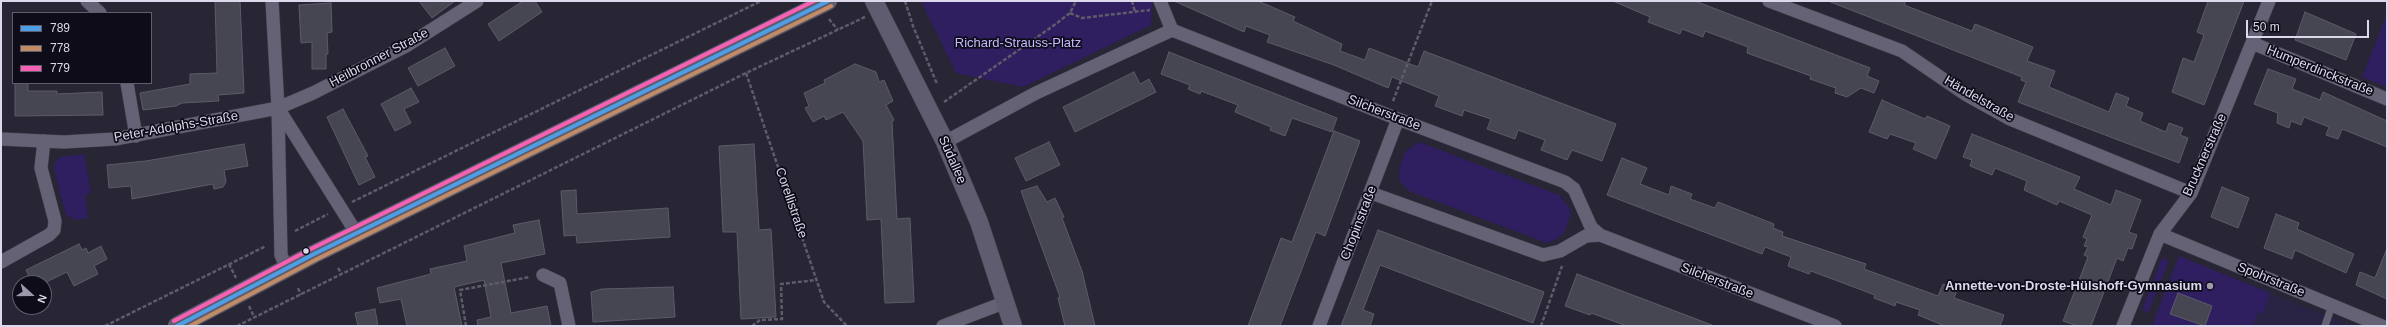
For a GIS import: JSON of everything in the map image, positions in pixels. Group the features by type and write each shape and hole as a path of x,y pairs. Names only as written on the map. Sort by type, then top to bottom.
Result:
{"main road":[{"name":"Südallee","path":"874,1 927,109 945,142 979,222 1006,302 1012,326"},
{"path":"177,326 357,234 827,8"}],"street":[{"path":"87,1 99,12"},
{"path":"272,1 278,108 281,255 287,269"},
{"name":"Heilbronner Straße","path":"278,108 313,93 406,46 477,1"},
{"name":"Händelstraße","path":"1769,1 1902,51 1965,94 2010,119 2191,193"},
{"name":"Brucknerstraße","path":"2123,326 2160,234 2191,193 2268,1"},
{"path":"945,142 1036,92 1172,30 1161,4"},
{"name":"Silcherstraße","path":"1172,30 1393,117 1565,182 1574,189 1591,227 1600,235 1835,326"},
{"name":"Humperdinckstraße","path":"2252,43 2387,99"},
{"path":"127,84 136,136"},
{"path":"278,108 357,234"},
{"name":"Peter-Adolphs-Straße","path":"1,139 64,142 136,136 278,108"},
{"name":"Chopinstraße","path":"1319,326 1371,193 1393,117"},
{"path":"1,262 49,235 54,230 55,221 41,168 44,141"},
{"path":"1371,193 1543,255 1555,253 1586,236 1600,235"},
{"name":"Spohrstraße","path":"2160,234 2382,326"},
{"path":"543,275 560,283 569,326"},
{"path":"943,326 1006,302"}],"lane":[{"path":"2325,326 2332,305"}],"path":[{"path":"368,195 762,1"},
{"path":"927,109 953,96 1070,13 1076,1"},
{"path":"1132,1 1135,12"},
{"path":"1393,117 1432,1"},
{"path":"1070,13 1082,18 1135,12 1161,4"},
{"path":"827,8 838,30"},
{"path":"237,326 746,74 859,20"},
{"name":"Corellistraße","path":"746,74 824,302 847,326"},
{"path":"1540,326 1570,244"},
{"path":"338,268 342,274"},
{"path":"105,326 221,269"},
{"path":"466,326 460,290 543,275"},
{"path":"752,326 760,320 782,319 781,284 816,280"},
{"path":"298,288 301,294"}],"shaded area":[{"name":"Annette-von-Droste-Hülshoff-Gymnasium","path":"2179,256 2352,326 2151,326"}],"green space":[{"name":"Richard-Strauss-Platz","path":"921,1 1151,1 1151,25 1023,87 956,73"},
{"path":"2387,14 2387,87 2362,77"},
{"path":"1419,142 1559,195 1570,208 1570,218 1564,232 1558,238 1547,243 1409,191 1402,184 1399,178 1400,167 1405,152"},
{"path":"84,154 91,192 85,196 88,218 76,220 66,215 54,169 55,162 60,157"},
{"name":"Annette-von-Droste-Hülshoff-Gymnasium","path":"2179,256 2270,293 2263,314 2258,312 2253,324 2257,326 2152,326"},
{"path":"2162,258 2169,261 2148,313 2142,310"}],"building":[{"path":"215,1 240,1 244,93 218,95 219,101 182,103 176,106 143,110 140,93 190,84 190,74 217,73"},
{"path":"419,1 455,1 432,18"},
{"path":"523,1 535,1 542,12 499,41 488,24"},
{"path":"1174,1 1258,1 1295,17 1293,21 1342,44 1340,51 1365,60 1369,48 1418,67 1424,51 1616,124 1602,161 1572,150 1567,160 1541,150 1545,140 1518,130 1515,139 1487,129 1491,119 1464,110 1462,116 1435,106 1439,96 1392,77 1388,88 1334,65 1267,42 1270,35 1246,26 1244,32"},
{"path":"1613,1 1695,1 1870,68 1867,76 1879,81 1874,93 1861,88 1847,97 1835,93 1836,88 1810,79 1811,76 1747,53 1748,47 1705,31 1703,37 1682,29 1680,34 1648,22 1650,17"},
{"path":"1828,1 1906,1 1904,5 1972,31 1975,24 2033,47 2027,61 2055,71 2049,87 2109,112 2116,93 2129,98 2126,106 2143,113 2140,121 2166,132 2169,123 2183,128 2180,135 2188,138 2179,163 2018,102 2026,82 2021,80 2022,77"},
{"path":"2208,1 2244,1 2204,105 2172,92 2183,58 2194,62 2204,35 2197,32"},
{"path":"331,3 332,32 327,33 328,54 326,54 326,69 312,69 312,42 301,43 299,5"},
{"path":"2305,12 2356,34 2346,60 2295,40"},
{"path":"445,48 455,66 418,86 408,68"},
{"path":"1169,52 1337,118 1332,132 1292,118 1285,136 1270,130 1271,127 1235,112 1238,105 1201,91 1200,94 1188,89 1190,85 1161,74"},
{"path":"855,64 876,72 879,82 884,80 893,101 886,105 894,120 892,122 897,219 910,218 914,302 885,303 881,219 867,220 863,141 843,112 826,120 824,116 813,122 805,108 809,106 804,93 825,83 824,80"},
{"path":"2268,69 2296,79 2292,89 2320,100 2323,92 2387,121 2387,147 2342,129 2338,139 2326,135 2329,127 2304,117 2301,125 2291,121 2289,128 2277,123 2278,113 2254,104"},
{"path":"1134,72 1140,84 1149,79 1156,92 1075,132 1063,107"},
{"path":"15,84 28,84 28,91 57,91 57,94 102,92 103,115 15,116"},
{"path":"411,88 419,102 404,109 411,123 395,131 381,104"},
{"path":"1882,100 1925,119 1927,116 1950,126 1936,159 1913,149 1916,143 1890,134 1887,139 1869,132"},
{"path":"343,109 368,156 365,157 375,177 359,185 327,117"},
{"path":"1334,131 1360,141 1325,236 1316,232 1280,326 1248,326 1281,238 1292,242"},
{"path":"1972,134 2080,177 2074,189 2111,205 2116,190 2141,200 2129,232 2137,235 2132,249 2128,248 2123,261 2117,258 2091,326 2078,326 2063,321 2088,257 2084,255 2088,247 2084,246 2087,239 2083,237 2092,215 2059,201 2057,205 2024,190 2027,181 1995,168 1992,175 1970,166 1972,160 1963,157"},
{"path":"1049,142 1060,165 1026,181 1015,158"},
{"path":"244,144 248,166 224,170 226,182 223,187 214,189 213,184 132,199 131,186 109,188 107,165 146,161"},
{"path":"754,144 759,230 771,229 776,317 741,319 737,232 723,232 719,146"},
{"path":"1622,158 1647,168 1640,184 1669,195 1671,186 1692,194 1690,199 1715,208 1718,202 1774,224 1773,228 1783,232 1782,236 1866,264 1864,269 1938,296 1943,284 1957,290 1954,298 2004,315 2000,326 1945,326 1918,315 1920,310 1896,302 1895,306 1874,298 1875,295 1811,271 1809,274 1788,266 1791,257 1765,247 1762,254 1607,195"},
{"path":"1037,186 1047,202 1055,198 1064,217 1062,218 1082,271 1095,326 1065,326 1058,298 1060,297 1021,191"},
{"path":"2222,187 2249,198 2238,228 2211,217"},
{"path":"576,190 577,214 668,208 670,237 577,243 576,235 564,236 561,191"},
{"path":"2276,214 2299,223 2297,229 2354,254 2346,273 2295,250 2292,259 2264,248"},
{"path":"539,220 545,254 501,263 511,313 547,306 551,326 478,326 477,320 491,317 484,280 454,287 462,326 407,326 401,299 380,303 377,288 431,274 430,269 467,261 464,246 515,233 513,225"},
{"path":"1378,230 1544,292 1533,323 1380,265 1363,310 1374,314 1370,326 1341,326"},
{"path":"79,244 82,250 86,248 88,253 101,246 107,259 94,266 98,274 74,286 67,272 52,279 52,275 28,275 26,270"},
{"path":"2386,251 2387,299 2356,285 2360,272 2375,278"},
{"path":"1577,274 1712,326 1627,326 1591,313 1590,315 1565,306"},
{"path":"673,287 675,317 593,322 591,292 602,289"},
{"path":"2178,293 2212,306 2205,326 2170,314"},
{"path":"375,309 378,326 358,326 355,313"}],"transit line":[{"name":"779","path":"174,321 311,249 814,1"},
{"name":"789","path":"177,326 314,254 828,1"},
{"name":"778","path":"190,326 317,259 831,6"}],"place":[{"name":"Annette-von-Droste-Hülshoff-Gymnasium","path":"2210,286"}]}
